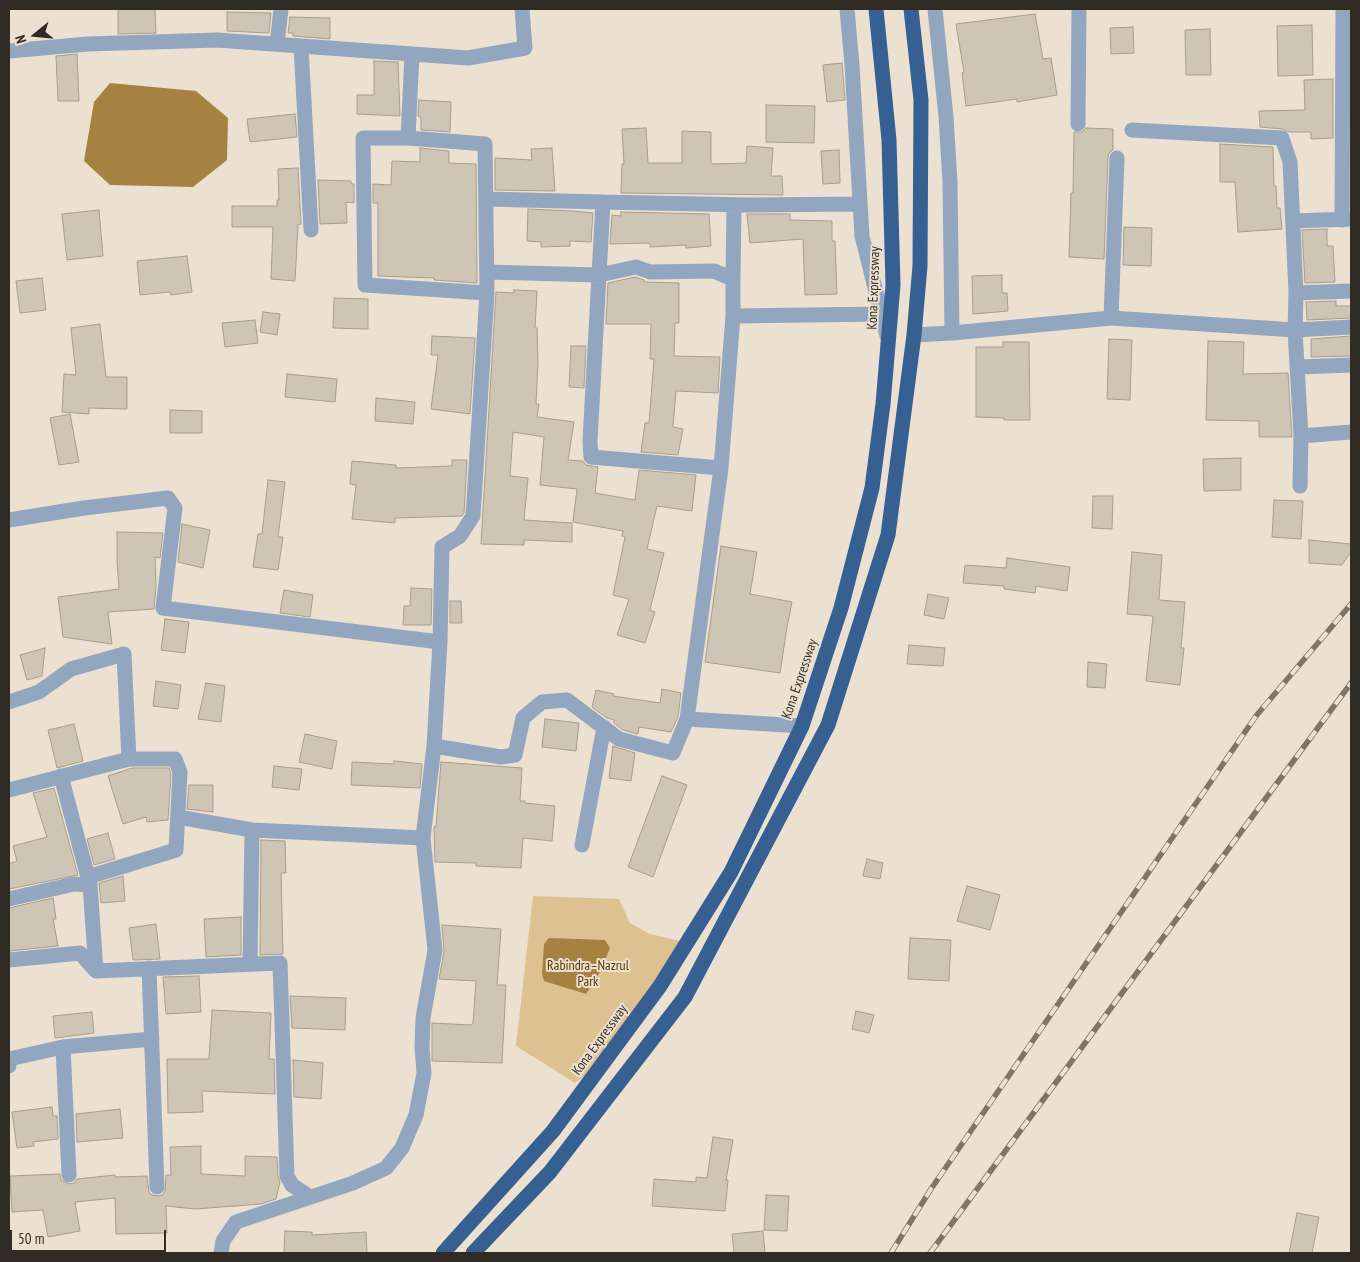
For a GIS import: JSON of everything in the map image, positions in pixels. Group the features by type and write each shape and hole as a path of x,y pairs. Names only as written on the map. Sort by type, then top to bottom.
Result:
{"highway":[{"name":"Kona Expressway","path":"443,1253 553,1131 660,986 731,872 802,726 841,608 872,488 884,404 893,285 889,140 876,9"},
{"path":"473,1253 550,1172 685,997 828,725 888,535 914,335 920,266 921,100 911,9"}],"street":[{"path":"277,44 280,9"},
{"path":"9,51 88,44 216,40 468,58 525,48 522,9"},
{"path":"847,9 862,236 889,341"},
{"path":"935,9 946,117 950,182 952,333"},
{"path":"1078,124 1079,9"},
{"path":"1293,221 1346,220 1343,9"},
{"path":"300,46 311,230"},
{"path":"408,138 412,54"},
{"path":"1132,130 1282,138 1290,162 1302,436 1300,486"},
{"path":"221,1253 223,1241 236,1222 353,1183 386,1168 402,1148 416,1115 424,1073 422,1048 423,1018 435,950 423,838 434,746 440,642 442,547 460,536 473,516 487,293 485,144 408,138 362,138 366,285 487,293"},
{"path":"1112,318 1117,158"},
{"path":"486,199 734,205 860,204"},
{"path":"603,202 590,441 591,457 721,468"},
{"path":"434,746 501,757 515,755 523,718 542,702 567,700 619,739 673,753 687,719 721,468 733,316 734,205"},
{"path":"487,272 599,275 636,267 650,272 714,271 733,279"},
{"path":"1296,293 1351,291"},
{"path":"733,316 882,314"},
{"path":"914,335 1112,318 1296,330 1351,328"},
{"path":"1299,367 1351,365"},
{"path":"1302,436 1351,432"},
{"path":"9,520 84,508 168,498 175,508 163,608 440,642"},
{"path":"9,702 39,692 71,668 124,654 128,759"},
{"path":"687,719 802,726"},
{"path":"582,845 604,727"},
{"path":"9,790 128,759 175,759 180,772 176,850 89,881 9,899"},
{"path":"62,776 89,881 96,971"},
{"path":"178,817 252,830 423,838"},
{"path":"250,964 252,830"},
{"path":"9,960 80,953 96,971"},
{"path":"96,971 280,963 286,1176 292,1185 310,1197"},
{"path":"149,968 157,1187"},
{"path":"9,1066 9,1059 64,1047 152,1039"},
{"path":"64,1047 69,1175"}],"green space":[{"name":"Rabindra–Nazrul Park","path":"533,896 619,899 630,923 650,934 685,942 598,1066 575,1083 516,1046"}],"shaded area":[{"path":"110,83 196,91 228,118 227,160 193,187 110,185 84,161 94,102"},
{"path":"549,938 605,940 610,948 600,972 586,994 544,981 542,974 544,944"}],"building":[{"path":"118,9 155,9 156,33 118,34"},
{"path":"227,12 271,13 269,33 227,31"},
{"path":"1035,14 1043,59 1051,58 1057,95 1017,102 1017,99 966,106 962,73 964,72 956,24"},
{"path":"290,17 330,18 330,39 293,36 293,33 288,33"},
{"path":"1312,25 1313,75 1278,76 1277,26"},
{"path":"1133,27 1134,53 1111,54 1110,28"},
{"path":"1210,29 1211,75 1186,75 1185,30"},
{"path":"77,54 79,101 58,101 56,56"},
{"path":"374,61 398,62 400,116 357,114 357,95 374,95"},
{"path":"842,63 845,100 827,102 823,65"},
{"path":"1333,79 1333,138 1311,139 1311,132 1289,132 1282,129 1260,127 1259,111 1305,110 1304,80"},
{"path":"419,100 451,102 450,132 421,130 421,117 418,116"},
{"path":"766,105 815,106 814,143 766,142"},
{"path":"295,114 297,137 250,142 247,119"},
{"path":"646,128 648,163 682,163 682,131 711,132 711,162 713,164 746,163 747,146 773,148 771,176 782,176 783,195 621,193 622,164 624,164 622,129"},
{"path":"1086,128 1113,129 1113,150 1109,153 1108,158 1104,259 1069,257 1074,132 1082,132"},
{"path":"1220,144 1273,147 1274,186 1276,186 1277,208 1280,208 1282,229 1238,232 1235,182 1220,182"},
{"path":"420,148 449,151 449,163 476,164 477,283 434,280 434,278 378,276 378,203 373,203 373,184 391,185 392,161 420,162"},
{"path":"552,148 555,191 495,190 495,158 532,160 531,149"},
{"path":"839,150 840,183 823,184 821,151"},
{"path":"298,168 301,224 298,225 295,281 271,279 273,227 232,227 232,206 277,206 277,200 279,200 278,169"},
{"path":"318,180 351,181 351,184 354,184 354,203 346,202 347,223 320,224"},
{"path":"528,209 593,213 591,242 570,241 570,246 541,247 541,242 527,241"},
{"path":"99,210 103,256 67,260 62,214"},
{"path":"621,212 709,214 711,246 686,248 686,245 650,247 650,243 610,244 612,215 621,216"},
{"path":"747,214 790,214 790,220 832,221 832,241 835,241 837,294 805,295 803,239 750,243"},
{"path":"1124,227 1152,228 1151,266 1123,265"},
{"path":"1327,229 1327,246 1333,246 1335,282 1305,283 1302,230"},
{"path":"187,256 192,292 171,295 170,292 140,295 137,261"},
{"path":"1002,275 1002,293 1007,293 1008,311 973,314 972,276"},
{"path":"635,277 644,280 644,282 679,283 679,323 675,323 674,356 720,357 718,393 676,391 673,427 683,429 678,455 641,452 645,423 649,423 654,359 650,359 651,324 606,324 608,283"},
{"path":"42,278 46,310 20,313 16,281"},
{"path":"514,290 537,291 535,328 537,328 538,362 536,404 539,404 537,417 574,422 568,460 583,461 586,465 598,467 595,493 635,500 639,470 696,475 692,511 657,506 647,549 664,553 650,610 655,612 645,643 617,635 629,599 613,595 625,537 622,536 623,531 573,522 577,489 540,485 544,437 513,432 510,476 528,478 524,520 572,523 572,542 524,540 524,545 481,544 496,292 514,293"},
{"path":"334,298 368,299 368,329 333,328"},
{"path":"1336,301 1336,306 1351,306 1351,318 1307,320 1306,302"},
{"path":"263,312 280,314 277,335 260,332"},
{"path":"255,320 258,343 225,347 222,323"},
{"path":"100,324 106,377 127,377 127,409 89,408 89,414 62,412 64,374 76,375 71,328"},
{"path":"432,336 475,338 470,414 431,409 438,355 431,355"},
{"path":"1351,336 1351,356 1311,357 1311,339"},
{"path":"1109,339 1132,340 1130,400 1107,399"},
{"path":"1208,341 1244,342 1243,374 1288,373 1292,437 1259,437 1259,421 1206,420"},
{"path":"1003,342 1029,342 1030,420 976,417 976,347 1003,347"},
{"path":"571,346 586,346 584,388 569,387"},
{"path":"287,374 337,379 335,402 285,397"},
{"path":"376,398 415,402 413,424 375,421"},
{"path":"170,410 202,411 202,433 170,433"},
{"path":"70,414 79,462 59,465 50,418"},
{"path":"1241,458 1241,490 1204,491 1203,459"},
{"path":"452,460 467,460 464,513 462,516 395,518 395,523 352,519 356,485 350,484 352,461 396,465 396,468 452,466"},
{"path":"268,480 285,482 278,537 283,537 278,570 253,567 258,534 262,534"},
{"path":"1093,496 1113,496 1112,529 1092,528"},
{"path":"1274,500 1303,501 1301,539 1272,537"},
{"path":"182,524 210,530 203,568 178,562"},
{"path":"117,532 163,533 160,558 155,557 156,586 154,609 108,612 112,644 63,637 58,597 119,589"},
{"path":"1309,540 1351,544 1351,552 1342,565 1309,563"},
{"path":"721,546 757,552 750,594 792,602 780,673 705,662"},
{"path":"1132,552 1162,555 1159,600 1185,602 1181,648 1184,648 1180,685 1146,681 1153,616 1127,614"},
{"path":"1007,558 1070,567 1067,591 1036,586 1035,593 1004,589 1004,586 963,583 965,565 1006,568"},
{"path":"411,588 432,589 431,625 403,625 404,606 410,606"},
{"path":"284,590 313,595 310,617 280,613"},
{"path":"928,594 949,598 944,619 924,615"},
{"path":"450,601 461,601 462,623 450,623"},
{"path":"165,619 189,622 185,653 161,650"},
{"path":"909,645 945,648 943,666 907,664"},
{"path":"45,648 42,676 27,680 20,655"},
{"path":"1088,662 1107,664 1105,688 1087,687"},
{"path":"156,681 181,685 178,709 153,706"},
{"path":"206,683 225,686 221,722 198,719"},
{"path":"662,689 681,693 678,717 671,732 639,727 638,734 623,730 614,723 614,720 607,718 592,707 596,690 614,694 613,696 660,703"},
{"path":"545,719 579,723 576,751 542,747"},
{"path":"74,724 83,761 57,768 48,730"},
{"path":"305,734 337,741 332,769 299,762"},
{"path":"613,746 635,753 631,781 609,778"},
{"path":"394,761 422,764 420,788 351,785 352,762 394,764"},
{"path":"441,762 522,768 520,801 555,806 552,841 523,838 521,868 476,866 476,863 435,862 434,827 436,827"},
{"path":"274,766 302,769 299,790 272,787"},
{"path":"132,768 169,768 171,774 168,820 147,822 146,817 123,824 108,776"},
{"path":"662,776 687,785 653,877 628,867"},
{"path":"189,785 213,785 213,812 187,809"},
{"path":"54,788 78,875 9,889 9,864 17,861 13,846 47,837 33,793"},
{"path":"108,833 115,859 94,865 87,839"},
{"path":"261,840 285,841 286,873 281,873 283,954 260,955"},
{"path":"867,859 883,863 880,879 863,876"},
{"path":"123,876 125,901 101,903 99,883"},
{"path":"967,886 1000,895 990,930 957,921"},
{"path":"53,898 56,919 53,919 58,946 9,951 9,908"},
{"path":"241,917 241,955 206,957 204,919"},
{"path":"156,924 160,959 133,960 129,928"},
{"path":"442,925 501,929 497,985 506,985 502,1063 432,1061 432,1023 471,1025 473,1023 476,981 439,979 444,951"},
{"path":"910,938 951,940 949,981 908,979"},
{"path":"199,976 201,1012 166,1014 163,977"},
{"path":"290,996 346,998 345,1030 292,1028"},
{"path":"212,1010 271,1013 269,1059 274,1059 275,1094 202,1091 203,1112 168,1113 167,1059 209,1059"},
{"path":"856,1011 874,1015 869,1033 852,1029"},
{"path":"92,1012 94,1033 55,1038 53,1016"},
{"path":"293,1060 323,1063 321,1099 294,1097"},
{"path":"52,1107 53,1116 57,1116 58,1139 33,1142 34,1146 17,1148 12,1112"},
{"path":"120,1109 123,1138 77,1142 76,1114"},
{"path":"713,1137 733,1140 726,1180 728,1180 725,1211 652,1206 654,1179 696,1182 696,1177 707,1178"},
{"path":"201,1146 201,1174 245,1176 245,1156 277,1157 280,1182 276,1199 261,1204 195,1209 166,1206 167,1233 116,1234 115,1198 75,1202 80,1231 48,1237 43,1210 12,1212 10,1176 60,1174 61,1180 69,1184 74,1183 77,1179 115,1175 115,1177 147,1176 149,1192 152,1195 158,1196 162,1195 165,1191 166,1175 171,1175 170,1147"},
{"path":"766,1195 789,1196 787,1231 764,1230"},
{"path":"1297,1213 1319,1217 1312,1253 1289,1253"},
{"path":"285,1231 312,1232 312,1235 366,1232 367,1253 284,1253"},
{"path":"763,1231 765,1253 734,1253 732,1234"}],"railway":[{"path":"891,1253 931,1189 1256,716 1351,604"},
{"path":"930,1253 1351,683"}]}
